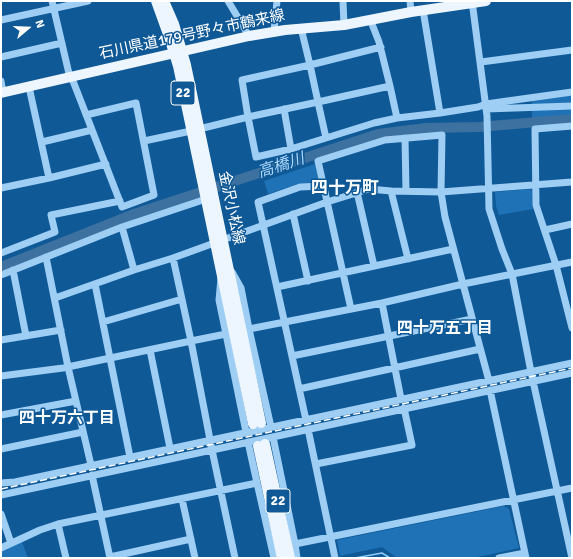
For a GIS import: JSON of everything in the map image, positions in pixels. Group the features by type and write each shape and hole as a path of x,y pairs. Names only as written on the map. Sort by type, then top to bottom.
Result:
{"main road":[{"name":"金沢小松線","path":"156,1 179,52"},
{"name":"金沢小松線","path":"164,1 174,24 208,197 225,270 253,426"},
{"name":"石川県道179号野々市鶴来線","path":"2,93 274,31 344,25 411,12 486,1"},
{"name":"22","path":"257,444 282,558"},
{"name":"22","path":"257,444 290,558"}],"street":[{"path":"52,1 70,78 73,81 86,115 106,164 122,207 154,195 136,103 86,115"},
{"path":"1,20 88,1"},
{"path":"228,1 249,36"},
{"path":"274,31 277,1"},
{"path":"343,1 344,25"},
{"path":"410,1 411,12"},
{"path":"472,2 487,109 489,209 512,274 531,372 572,558"},
{"path":"424,10 440,113"},
{"path":"370,19 381,47 397,118"},
{"path":"301,28 326,138"},
{"path":"1,57 62,43"},
{"path":"381,47 242,80 256,157 291,149 397,118 478,107 487,109 572,106"},
{"path":"481,62 572,50"},
{"path":"1,81 2,93"},
{"path":"144,141 390,86"},
{"path":"29,87 49,178"},
{"path":"487,109 572,92"},
{"path":"284,109 291,149"},
{"path":"572,126 535,129 536,204 568,297 572,328"},
{"path":"42,142 92,130"},
{"path":"351,309 318,161 385,140 442,135 441,192 445,217 489,381"},
{"path":"405,138 406,190"},
{"path":"1,188 106,164"},
{"path":"55,298 173,258 327,202 369,189 441,192 572,182"},
{"path":"306,420 258,202 300,187 323,186"},
{"path":"391,191 408,259"},
{"path":"357,192 374,266"},
{"path":"1,275 122,227 208,197"},
{"path":"1,253 55,232 51,216 120,201"},
{"path":"293,214 308,281"},
{"path":"545,230 572,224"},
{"path":"122,227 134,270"},
{"path":"277,287 453,249"},
{"path":"46,257 68,367 91,465"},
{"path":"173,258 235,558"},
{"path":"249,329 382,303 463,284 572,262"},
{"path":"13,270 26,336"},
{"path":"225,270 240,288 271,427"},
{"path":"225,270 219,300 226,334 253,426"},
{"path":"95,284 130,457"},
{"path":"103,322 182,299"},
{"path":"382,303 401,399"},
{"path":"292,356 472,319"},
{"path":"1,340 61,330"},
{"path":"1,376 68,367 226,334"},
{"path":"299,389 480,349"},
{"path":"150,350 170,448"},
{"path":"1,483 14,482 210,439 253,426 271,427 572,363"},
{"path":"1,495 212,450 257,444 273,437 308,429 572,373"},
{"path":"490,390 525,555 499,558"},
{"path":"1,415 76,401"},
{"path":"316,464 412,445 404,408"},
{"path":"308,429 336,558"},
{"path":"1,449 83,432"},
{"path":"273,437 297,558"},
{"path":"257,444 257,483 274,558"},
{"path":"92,475 110,558 191,539"},
{"path":"1,548 40,530 58,524 257,483"},
{"path":"295,544 572,488"},
{"path":"182,499 194,558"},
{"path":"1,514 11,543"},
{"path":"58,524 66,558"}],"shaded area":[{"path":"572,95 572,115 532,118 532,100"},
{"path":"315,164 319,182 298,184 268,194 264,181"},
{"path":"530,189 532,191 533,209 499,215 496,206 495,192"},
{"path":"504,506 509,509 519,548 473,558 397,558 382,547 340,556 337,540"},
{"path":"22,542 28,558 1,558 1,551"}],"waterway":[{"name":"高橋川","path":"1,267 134,214 378,134 426,128 479,127 572,119"},
{"path":"355,558 382,553 390,558"}],"railway":[{"path":"1,489 572,368"}],"district":[{"name":"四十万町","path":"345,189"},
{"name":"四十万五丁目","path":"445,329"},
{"name":"四十万六丁目","path":"67,419"}]}
